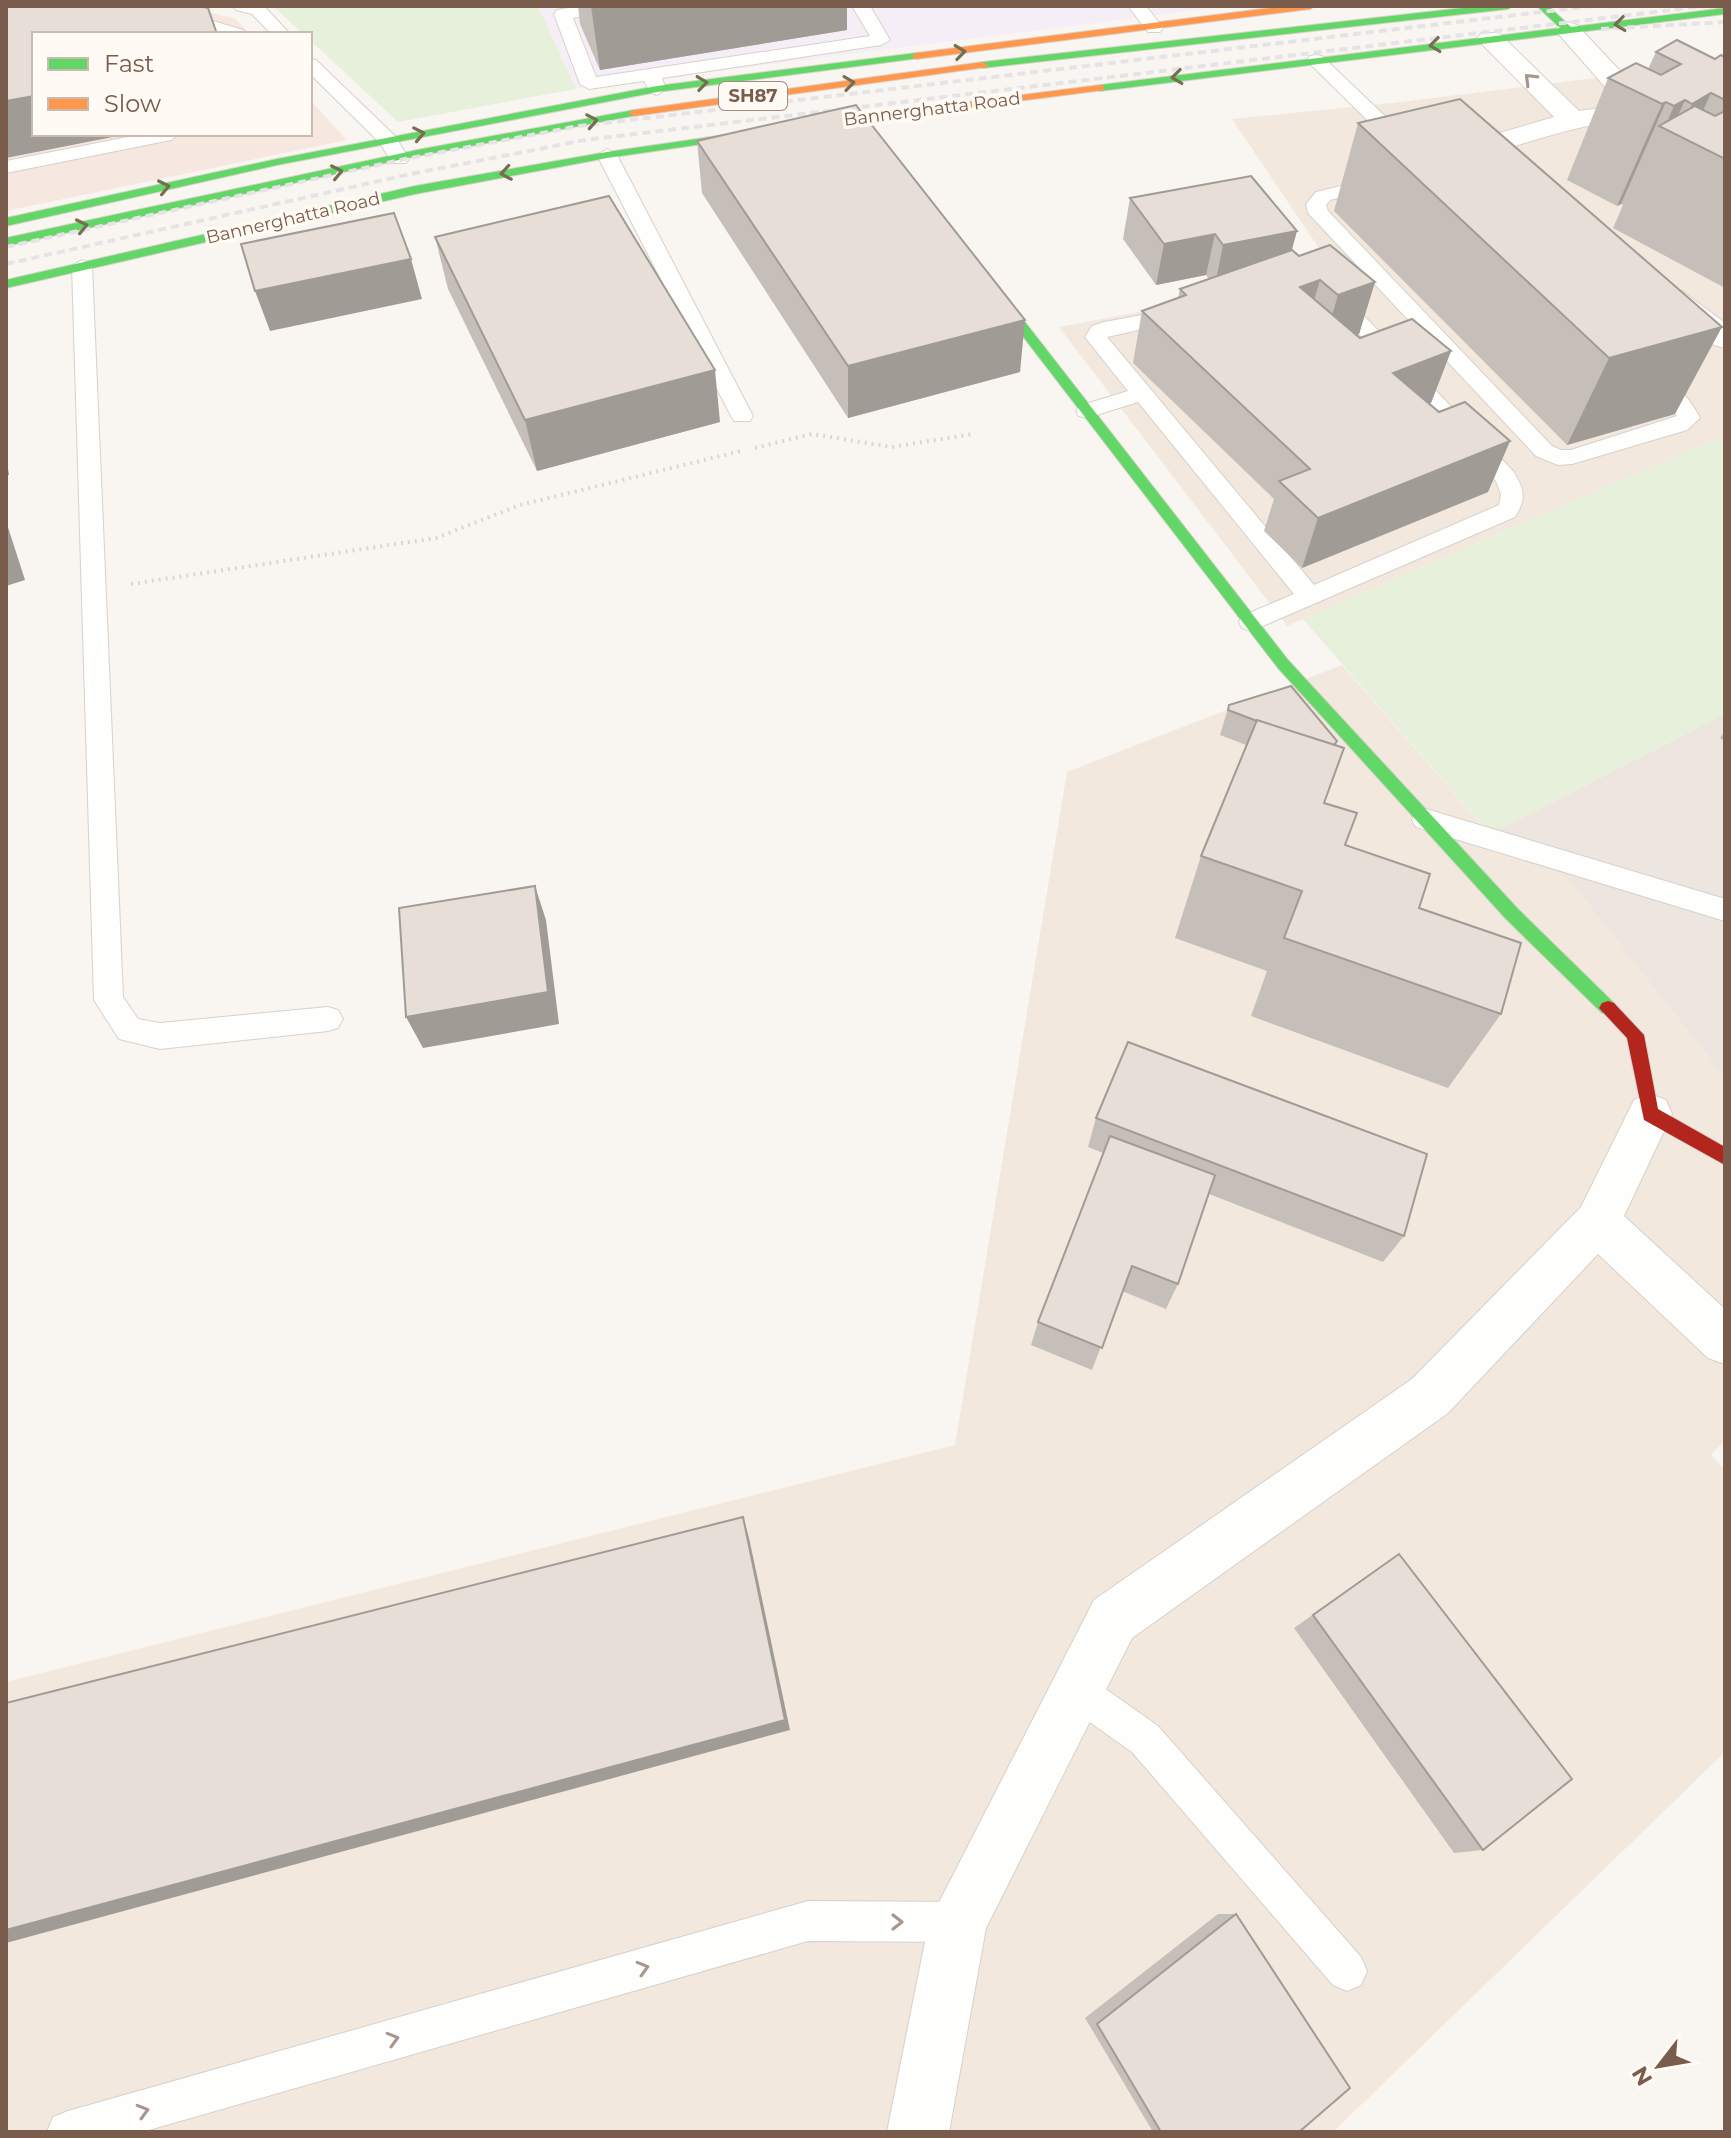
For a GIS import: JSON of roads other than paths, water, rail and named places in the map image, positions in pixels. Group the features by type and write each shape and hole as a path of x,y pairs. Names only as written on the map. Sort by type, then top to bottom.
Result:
{"main road":[{"path":"6,222 654,82 1154,28 1310,6"},
{"name":"Bannerghatta Road","path":"6,242 399,159 665,108 950,69 1509,6"},
{"path":"1542,6 1568,30"},
{"name":"Bannerghatta Road","path":"6,284 415,190 607,155 864,124 1316,60 1725,11"},
{"path":"973,264 1283,664 1512,914 1635,1035 1650,1114 1725,1157"}],"street":[{"path":"1568,30 1642,111"},
{"path":"1490,39 1571,119"},
{"path":"1548,206 1510,177 1496,161 1499,142 1571,119 1642,111 1680,113 1709,120 1725,128"},
{"path":"1649,281 1725,338"},
{"path":"918,2132 958,1922 1113,1619 1430,1396 1597,1222 1650,1114"},
{"path":"1597,1222 1725,1341"}],"lane":[{"path":"145,6 233,32"},
{"path":"242,6 258,10 276,29"},
{"path":"588,6 590,10 563,14 589,84 654,82 881,40 861,6"},
{"path":"1137,6 1154,28"},
{"path":"254,32 276,29"},
{"path":"1316,60 1372,127 1420,160"},
{"path":"312,66 388,140 399,159"},
{"path":"6,167 161,136"},
{"path":"607,155 742,416"},
{"path":"1387,169 1323,196 1316,204 1318,213 1544,451 1558,458 1572,457 1679,425 1689,418 1684,408 1638,365"},
{"path":"82,266 109,1000 129,1030 160,1036 328,1019"},
{"path":"1251,622 1507,511 1513,503 1513,490 1505,476 1337,297 1310,290"},
{"path":"1203,310 1100,331 1096,337 1309,596"},
{"path":"1087,411 1141,394"},
{"path":"1426,820 1725,910"},
{"path":"1077,1691 1145,1739 1347,1971"},
{"path":"68,2132 808,1921 958,1922"}],"railway":[{"path":"6,247 405,159 579,126 1592,6"},
{"path":"6,264 411,174 585,140 1705,6"},
{"path":"1601,29 1725,22"}]}
